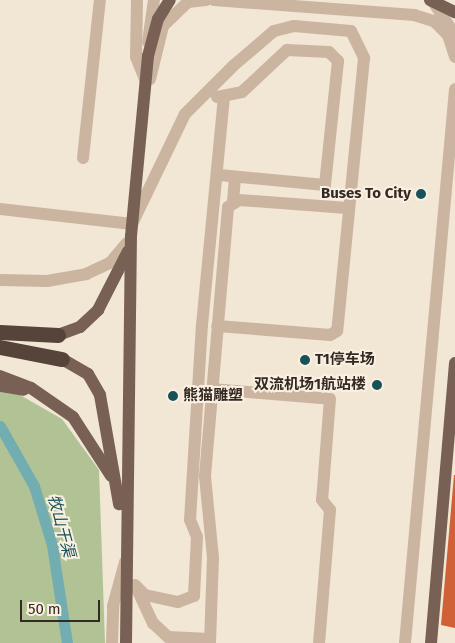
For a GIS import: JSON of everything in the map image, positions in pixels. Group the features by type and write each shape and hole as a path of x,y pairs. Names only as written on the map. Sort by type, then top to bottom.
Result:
{"highway":[{"path":"0,332 58,335"},
{"path":"0,347 62,359"}],"main road":[{"path":"126,643 125,552 131,235 148,56 158,19 170,0"},
{"path":"431,0 455,12"},
{"path":"58,335 80,328 98,310 131,235"},
{"path":"62,359 82,370 96,387 117,488 125,552"},
{"path":"431,643 455,363"},
{"path":"0,376 43,396 82,427 117,488"},
{"path":"0,386 43,396"}],"street":[{"path":"83,158 100,0"},
{"path":"137,0 136,57 146,82"},
{"path":"148,56 154,0"},
{"path":"143,106 163,26 188,2 206,0"},
{"path":"214,0 414,16 434,21 448,35 455,57"},
{"path":"431,0 455,35"},
{"path":"0,280 47,281 86,274 119,256 131,235 185,114 201,98 274,31 294,26 351,31 364,58 335,334 217,326"},
{"path":"201,98 224,97 255,83 287,50 329,52 338,61 325,185 219,175"},
{"path":"405,643 455,89"},
{"path":"135,585 159,599 178,602 194,596 197,537 190,520 202,325 219,175 224,97"},
{"path":"125,552 135,585 153,623 168,637 210,641 213,558 205,476 228,206 233,201 235,177"},
{"path":"233,201 347,208"},
{"path":"0,209 131,235"},
{"path":"212,389 330,399 328,508 319,643"},
{"path":"312,643 328,508"},
{"path":"112,643 113,606 125,552"}],"green space":[{"path":"0,392 20,395 62,419 99,470 105,643 0,643"}],"building":[{"path":"455,475 455,628 441,625"}],"waterway":[{"name":"牧山干渠","path":"0,426 34,486 52,545 67,643"}],"place":[{"name":"Buses To City","path":"421,194"},
{"name":"T1停车场","path":"305,360"},
{"name":"双流机场1航站楼","path":"377,385"},
{"name":"熊猫雕塑","path":"173,396"}]}
